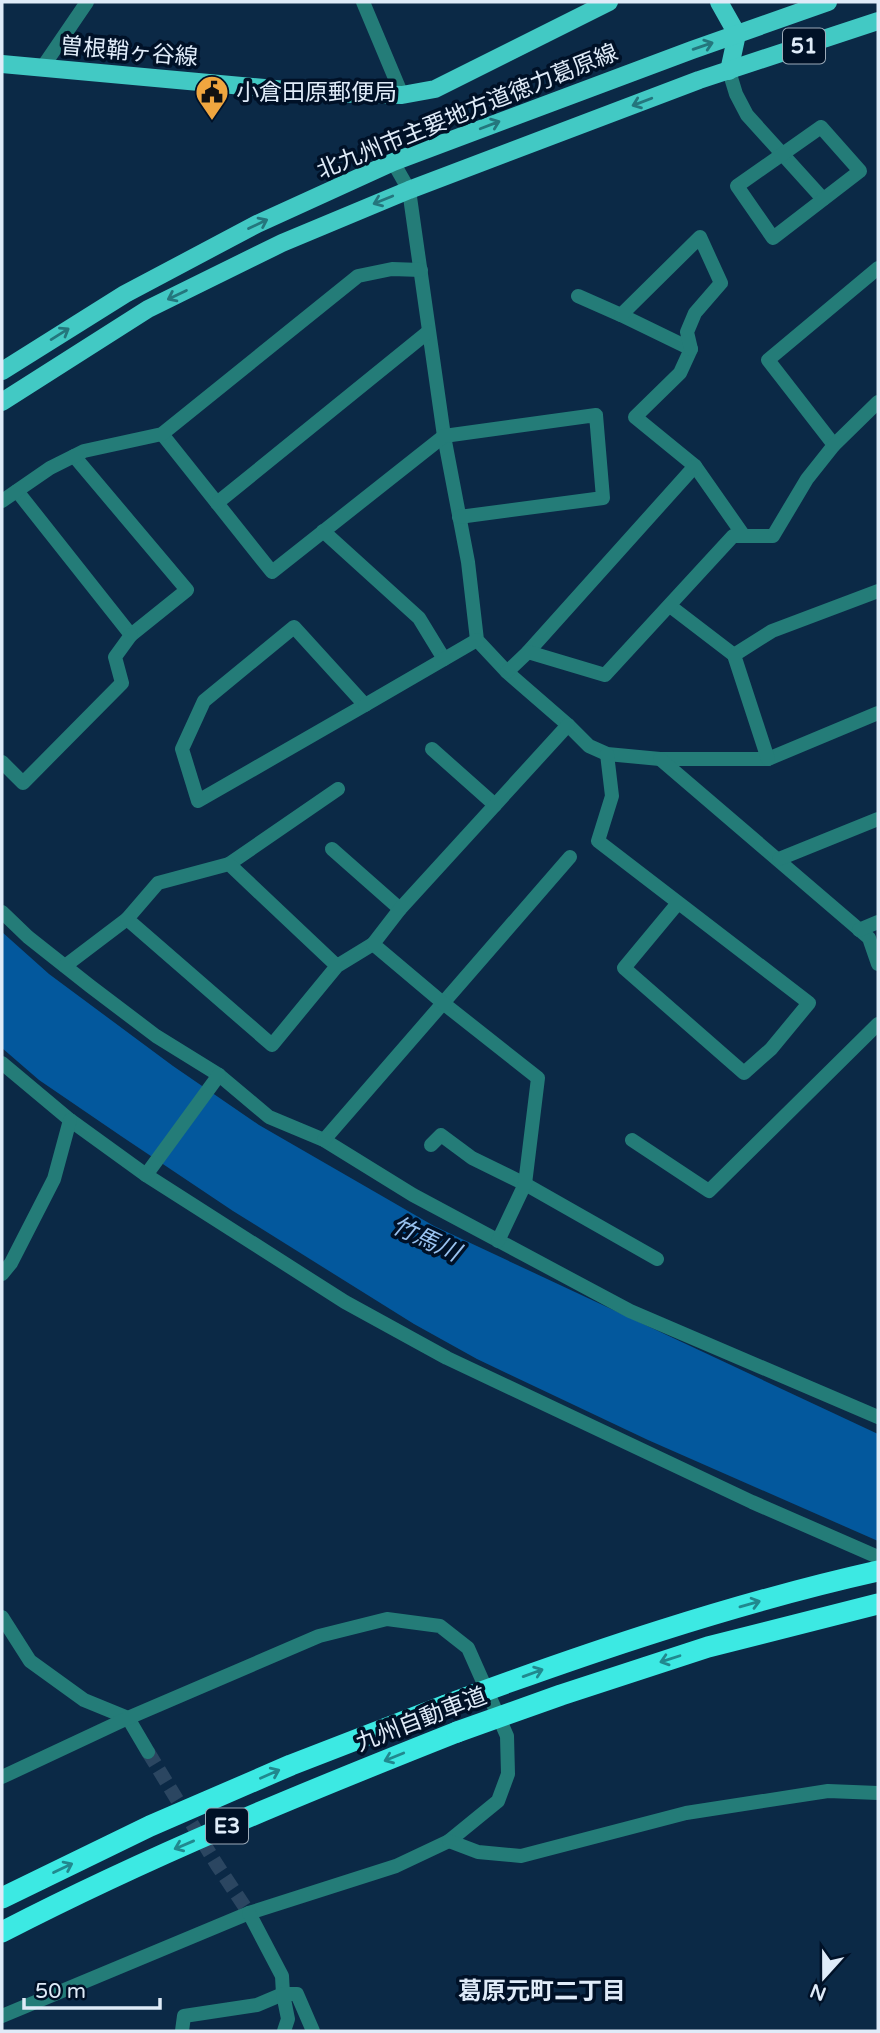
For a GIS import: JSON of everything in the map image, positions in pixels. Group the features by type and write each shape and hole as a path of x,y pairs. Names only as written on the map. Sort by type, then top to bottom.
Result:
{"highway":[{"name":"九州自動車道","path":"2,1898 150,1826 291,1765 545,1668 702,1618 878,1571"},
{"name":"九州自動車道","path":"2,1932 163,1854 308,1791 457,1732 708,1647 878,1604"}],"main road":[{"name":"曽根鞘ヶ谷線","path":"2,64 320,93 402,95 435,89 609,2"},
{"path":"2,402 148,309 282,243 409,190 729,71 737,34 719,2"},
{"name":"51","path":"737,34 828,2"},
{"name":"51","path":"729,71 878,21"},
{"name":"北九州市主要地方道徳力葛原線","path":"2,370 137,287 257,224 393,162 737,34"}],"street":[{"path":"41,68 87,2"},
{"path":"363,2 402,95"},
{"path":"729,71 736,94 747,115 824,199"},
{"path":"821,127 860,171 824,199 774,238 737,186 821,127"},
{"path":"393,162 409,190 444,436 468,562 477,640 507,672 589,746 607,754 660,759 768,759 878,713"},
{"path":"621,315 700,237 721,283 695,313 687,332 691,349 680,373 635,417 695,466 744,536"},
{"path":"834,445 768,360 878,268"},
{"path":"2,501 50,468 83,452 162,433 358,276 392,269 421,270"},
{"path":"579,296 691,349"},
{"path":"218,503 428,332"},
{"path":"528,652 605,675 733,536 773,536 807,479 834,445 878,402"},
{"path":"162,433 272,572 444,436 597,415 603,498 459,517"},
{"path":"2,762 23,783 122,683 115,657 131,635 187,590 74,456"},
{"path":"507,672 695,466"},
{"path":"17,491 131,635"},
{"path":"323,531 419,618 444,659"},
{"path":"734,655 772,631 878,591"},
{"path":"670,606 734,655 768,759"},
{"path":"365,705 293,627 204,701 183,748 198,801 234,781 365,705 444,659 477,640"},
{"path":"127,919 272,1045 337,966 373,944 400,909 568,725"},
{"path":"432,749 495,805"},
{"path":"607,754 612,796 598,841 809,1003 771,1049 744,1073 624,968 678,903"},
{"path":"660,759 869,938 878,964"},
{"path":"65,966 127,919 158,883 229,864 338,789"},
{"path":"779,859 878,820"},
{"path":"332,849 400,909"},
{"path":"324,1140 570,857"},
{"path":"229,864 337,966"},
{"path":"2,912 28,937 156,1036 219,1075 269,1116 324,1140 413,1195 629,1311 878,1417"},
{"path":"859,930 878,922"},
{"path":"373,944 538,1078 525,1184 498,1241"},
{"path":"632,1140 709,1192 878,1024"},
{"path":"2,1063 70,1120 146,1175 345,1302 447,1358 752,1502 878,1558"},
{"path":"146,1175 219,1075"},
{"path":"2,1274 11,1263 54,1179 70,1120"},
{"path":"431,1145 441,1135 472,1158 525,1184 657,1259"},
{"path":"2,1617 30,1661 84,1700 128,1718 148,1752"},
{"path":"2,1777 128,1718 319,1636 387,1619 440,1626 468,1648 508,1736 508,1774 498,1801 449,1841 396,1866 249,1913 2,2016"},
{"path":"449,1841 478,1853 521,1856 686,1813 828,1791 878,1793"},
{"path":"249,1913 282,1976 288,2019 284,2031"},
{"path":"182,2031 184,2015 257,2005 283,1994 297,1994 313,2031"}],"water":[{"name":"竹馬川","path":"2,932 49,974 173,1066 259,1125 434,1226 878,1434 878,1541 648,1440 477,1359 414,1324 233,1211 39,1080 2,1048"}],"tunnel":[{"path":"148,1752 249,1913"}],"place":[{"name":"小倉田原郵便局","path":"212,122"}],"district":[{"name":"葛原元町二丁目","path":"542,1991"}]}
